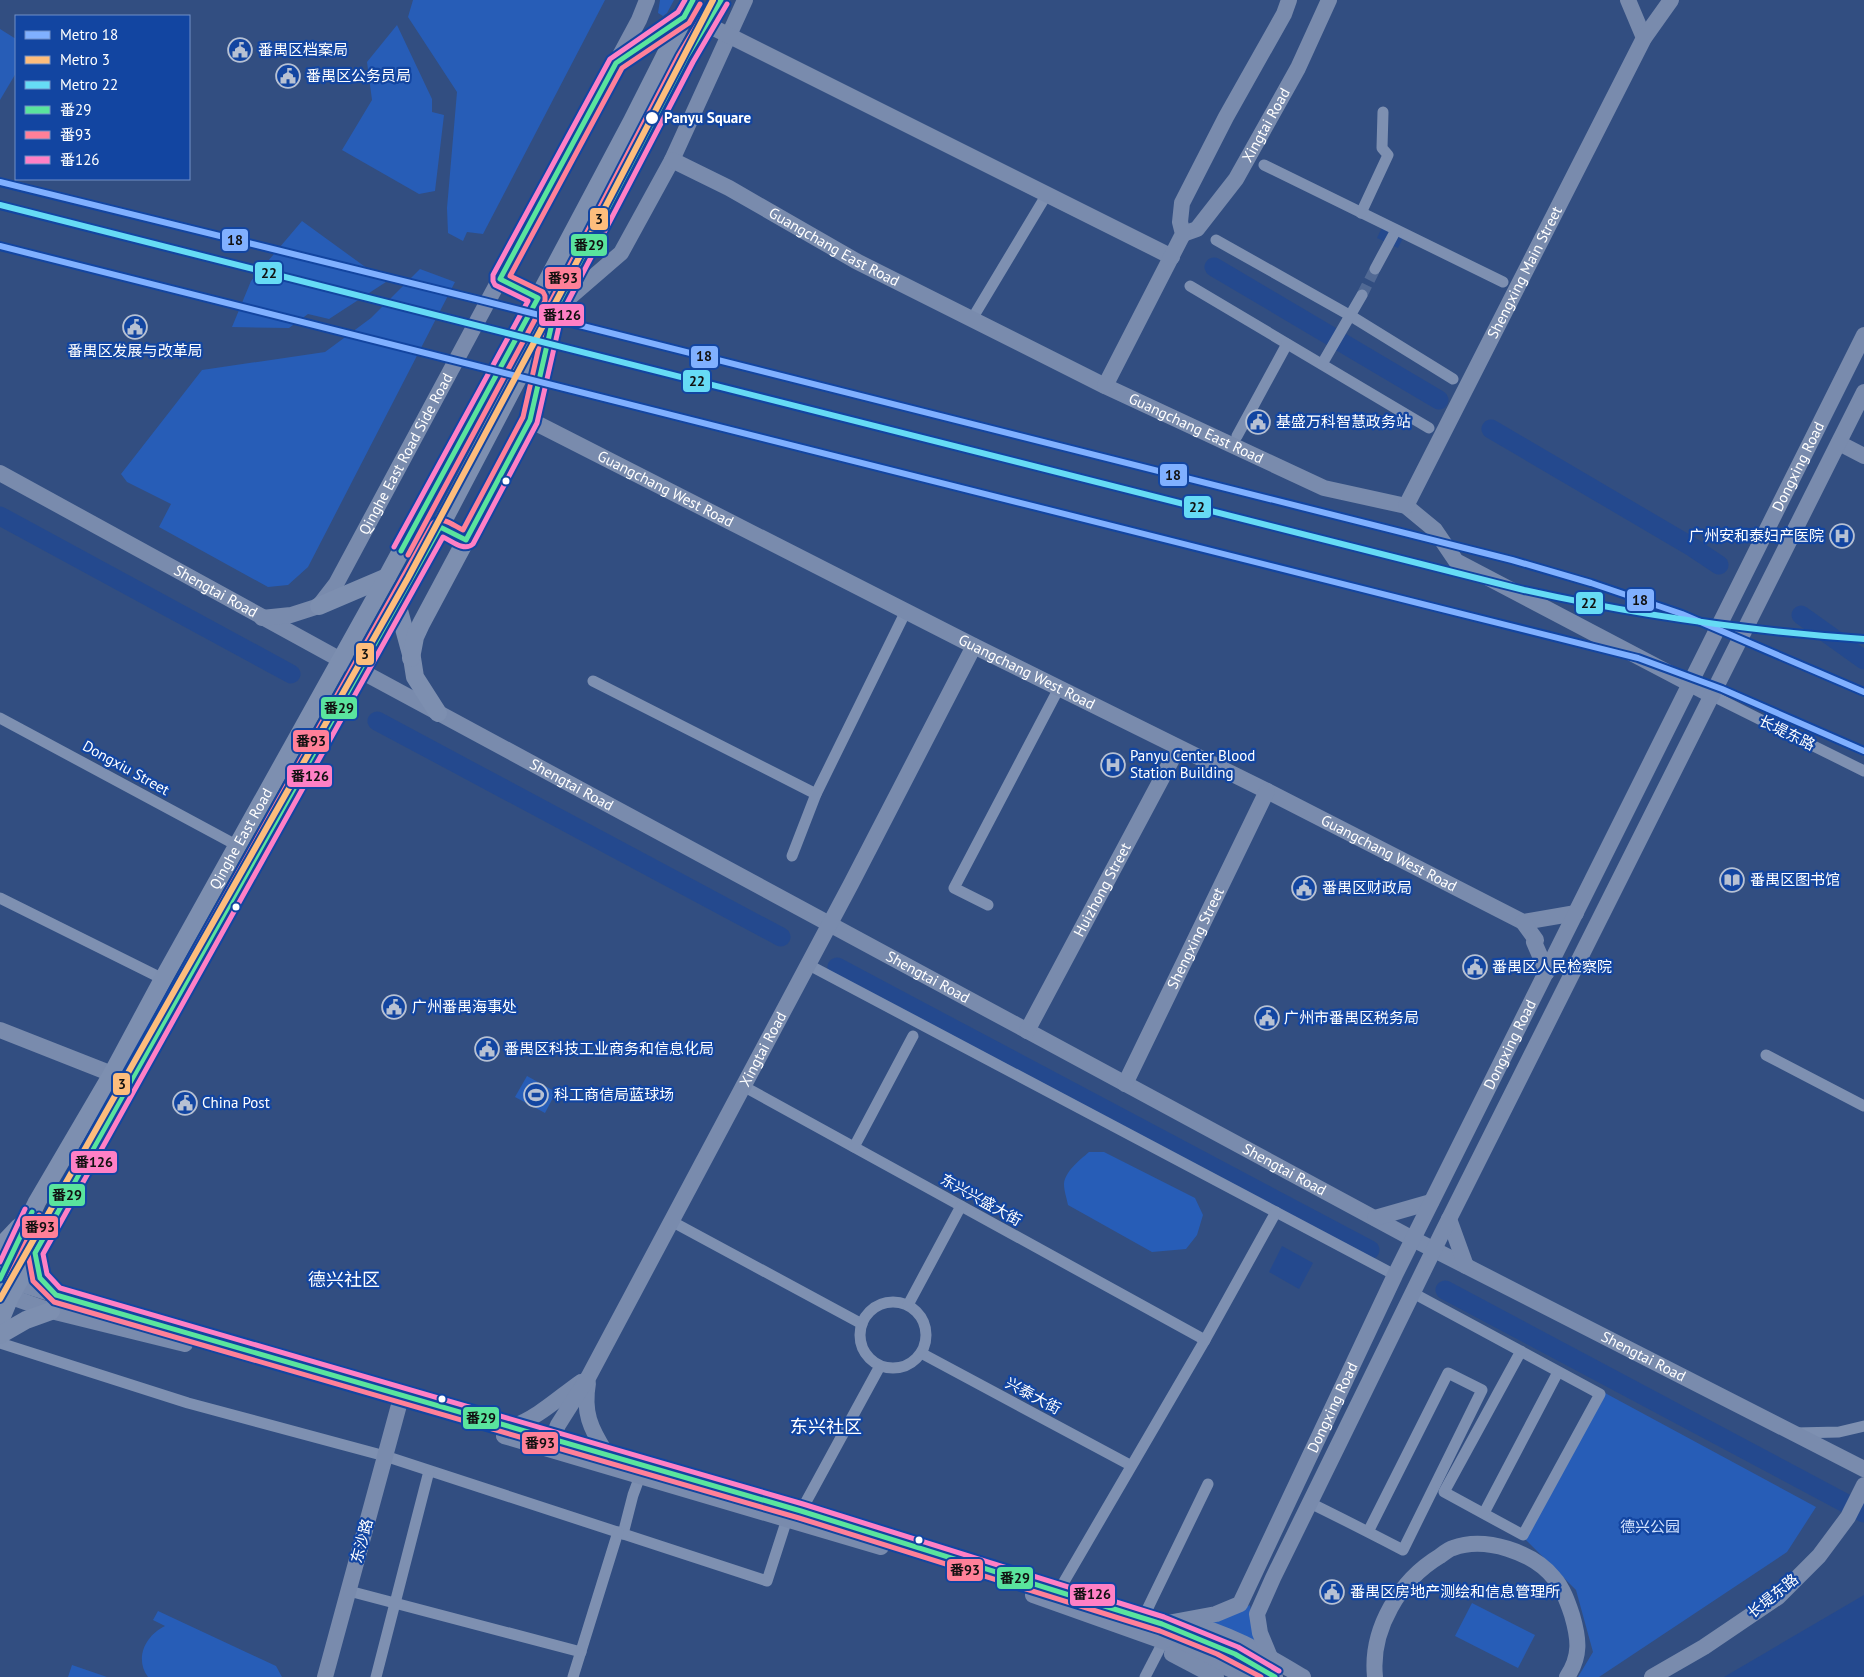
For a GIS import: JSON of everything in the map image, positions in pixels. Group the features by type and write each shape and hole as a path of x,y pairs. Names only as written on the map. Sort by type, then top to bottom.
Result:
{"main road":[{"name":"Qinghe East Road","path":"0,1321 5,1284 37,1202 112,1074 162,979 238,846 386,577 538,298 632,121 693,0"},
{"name":"Qinghe East Road","path":"5,1284 35,1254 322,739 440,527 686,58 720,0"},
{"path":"616,63 684,17"},
{"path":"500,279 538,298"},
{"path":"412,658 415,637 421,624 530,420"},
{"path":"440,527 466,540"},
{"path":"319,606 386,577"},
{"path":"397,603 412,658 415,677 438,713"},
{"path":"302,729 322,739"},
{"path":"0,1247 17,1230 37,1202 57,1213"},
{"path":"0,1335 53,1303 40,1278 35,1254"}],"street":[{"name":"Qinghe East Road Side Road","path":"319,606 347,566 639,20 647,0"},
{"path":"530,420 554,310 621,253 672,160 745,0"},
{"path":"1105,386 1183,234 1180,222 1182,203 1226,117 1284,14 1289,0"},
{"name":"Xingtai Road","path":"1183,234 1197,229 1236,179 1298,68 1329,0"},
{"path":"1628,0 1644,38"},
{"name":"Shengxing Main Street","path":"1406,506 1644,38 1671,0"},
{"path":"706,24 1172,257"},
{"path":"1361,213 1388,155 1382,148 1382,112"},
{"name":"Guangchang East Road","path":"672,160 729,188 856,261 1105,386 1324,488 1406,506 1435,530 1456,561 1710,695"},
{"path":"1264,165 1503,282"},
{"path":"972,319 1047,194"},
{"path":"1375,269 1396,230"},
{"path":"1216,240 1350,316 1453,379"},
{"path":"1190,286 1429,428"},
{"path":"1322,364 1362,295"},
{"name":"Dongxing Road","path":"1162,1624 1216,1614 1240,1604 1395,1275 1864,335"},
{"path":"1237,436 1288,344"},
{"name":"Dongxing Road","path":"1270,1657 1260,1634 1257,1614 1474,1168 1710,695 1864,392"},
{"name":"Guangchang West Road","path":"530,420 1523,922"},
{"path":"1839,443 1864,456"},
{"name":"Shengtai Road","path":"0,473 262,618 828,925 1413,1239 1864,1469"},
{"path":"262,618 290,615 319,606"},
{"path":"792,856 816,794 906,611"},
{"name":"Xingtai Road","path":"550,1443 558,1424 589,1376 974,646"},
{"path":"593,681 816,794"},
{"path":"988,905 954,888 1059,688"},
{"name":"长堤东路","path":"1710,695 1864,771"},
{"name":"Dongxiu Street","path":"0,718 238,846"},
{"name":"Huizhong Street","path":"1027,1031 1178,748"},
{"name":"Shengxing Street","path":"1125,1084 1267,791"},
{"path":"0,898 162,979"},
{"path":"1547,972 1534,942 1536,940 1523,922 1576,913"},
{"path":"807,964 1395,1275"},
{"path":"0,1030 112,1074"},
{"path":"854,1147 913,1036"},
{"path":"1766,1055 1864,1106"},
{"name":"东兴兴盛大街","path":"743,1086 1204,1340"},
{"path":"1453,1158 1474,1168"},
{"path":"1375,1218 1431,1202"},
{"path":"908,1305 961,1206"},
{"path":"1058,1592 1276,1212"},
{"path":"1449,1219 1466,1266"},
{"path":"671,1221 862,1324"},
{"path":"5,1284 53,1303 399,1405 550,1443 606,1453 802,1510 1162,1624 1250,1662 1276,1677"},
{"path":"1413,1293 1521,1351 1558,1372 1600,1394 1523,1535 1444,1492 1521,1351"},
{"path":"890,1302 908,1305 924,1321 926,1342 921,1353 908,1365 900,1368 880,1366 872,1360 863,1348 860,1333 866,1315 881,1304 890,1302"},
{"path":"53,1303 512,1427 640,1476 975,1575 1182,1648 1248,1677"},
{"path":"1374,1320 1394,1331"},
{"path":"0,1343 188,1402 385,1456 767,1581 787,1519"},
{"name":"兴泰大街","path":"921,1353 1130,1465"},
{"path":"802,1510 880,1366"},
{"path":"1484,1513 1558,1372"},
{"path":"1310,1503 1403,1550 1482,1390 1448,1373 1368,1532"},
{"path":"512,1427 545,1411 589,1376"},
{"path":"589,1376 585,1401 595,1436 606,1453"},
{"name":"东沙路","path":"325,1677 399,1405"},
{"path":"1792,1433 1839,1432 1864,1426"},
{"path":"376,1677 429,1471"},
{"path":"573,1677 640,1476"},
{"path":"1143,1618 1208,1484"},
{"name":"长堤东路","path":"1652,1677 1704,1647 1778,1597 1819,1556 1848,1517 1864,1485"},
{"path":"1375,1677 1374,1666 1380,1632 1390,1608 1414,1576 1432,1560 1453,1548 1469,1544 1504,1548 1518,1552 1546,1569 1556,1579 1570,1609 1578,1645 1577,1658 1567,1677"},
{"path":"348,1591 581,1652"},
{"path":"1180,1622 1207,1627 1231,1637 1303,1677"},
{"path":"1112,1623 1216,1677"},
{"path":"1145,1677 1160,1648"}],"green space":[{"path":"413,0 605,0 483,234 467,232 463,241 448,233 447,208 457,92 408,17"},
{"path":"660,0 674,0 667,13 663,16 658,13"},
{"path":"397,25 432,99 432,112 444,115 435,191 419,194 342,150 372,100 367,62"},
{"path":"0,29 15,38 15,75 0,100"},
{"path":"302,221 386,282 329,319 308,314 289,328 232,327 251,281"},
{"path":"420,269 455,282 308,567 288,585 268,587 159,527 171,504 127,482 121,474 202,370 325,352 371,318"},
{"name":"科工商信局蓝球场","path":"527,1076 556,1092 545,1113 515,1097"},
{"path":"1089,1152 1104,1152 1195,1198 1203,1215 1197,1235 1186,1249 1152,1252 1068,1205 1064,1187 1065,1179 1074,1166"},
{"name":"德兴公园","path":"1605,1393 1816,1507 1787,1552 1599,1677 1578,1677 1593,1652 1576,1590 1523,1537"},
{"path":"1472,1603 1535,1635 1518,1668 1455,1636"},
{"path":"1250,1605 1256,1646 1203,1623 1228,1615"},
{"path":"158,1611 276,1666 282,1677 148,1677 144,1670 142,1655 152,1635 165,1626 153,1620"},
{"path":"72,1665 107,1677 68,1677"}],"shaded area":[{"path":"1385,221 1406,232 1398,248 1377,238"},
{"path":"1282,1246 1313,1263 1299,1289 1269,1272"},
{"path":"1864,1595 1864,1677 1724,1677"}],"waterway":[{"path":"1214,267 1439,400"},
{"path":"1491,429 1692,547 1719,565"},
{"path":"0,516 291,674"},
{"path":"1801,615 1864,660"},
{"path":"377,721 781,937"},
{"path":"837,967 1370,1250"},
{"path":"1445,1290 1864,1513"}],"tunnel":[{"path":"1362,295 1375,269"}],"metro line":[{"name":"3","path":"0,1299 408,578 560,294 713,0"},
{"name":"18","path":"0,182 480,300 1512,560 1591,583 1682,614 1864,692"},
{"name":"22","path":"0,205 1524,590 1608,607 1693,621 1735,627 1864,639"},
{"name":"18","path":"0,246 1638,658 1722,689 1864,751"}],"transit line":[{"name":"番126","path":"394,547 528,301 495,285 493,275 610,59 678,12 685,0"},
{"name":"番29","path":"401,551 538,298 500,279 616,63 684,17 693,0"},
{"name":"番93","path":"712,0 679,55 548,307 523,417 463,530 440,520 433,523 28,1249 33,1281 54,1302 799,1518 1160,1631 1217,1654 1261,1677"},
{"name":"番29","path":"721,0 686,58 555,310 530,420 466,540 440,527 35,1253 40,1278 56,1295 801,1511 1162,1624 1235,1654 1275,1677"},
{"name":"番93","path":"408,555 545,301 543,292 510,276 622,68 689,23 700,4"},
{"name":"番126","path":"727,4 693,62 562,313 537,423 473,544 466,547 443,537 43,1254 47,1274 60,1288 803,1504 1164,1617 1238,1647 1279,1671"},
{"name":"番126","path":"0,1262 25,1209"},
{"name":"番29","path":"0,1279 32,1212"},
{"name":"番93","path":"7,1282 39,1215"}],"place":[{"name":"番禺区档案局","path":"240,50"},
{"name":"番禺区公务员局","path":"288,76"},
{"name":"Panyu Square","path":"652,118"},
{"name":"番禺区发展与改革局","path":"135,327"},
{"name":"基盛万科智慧政务站","path":"1258,422"},
{"name":"广州安和泰妇产医院","path":"1842,536"},
{"name":"Panyu Center Blood Station Building","path":"1113,765"},
{"name":"番禺区图书馆","path":"1732,880"},
{"name":"番禺区财政局","path":"1304,888"},
{"name":"番禺区人民检察院","path":"1475,967"},
{"name":"广州番禺海事处","path":"394,1007"},
{"name":"广州市番禺区税务局","path":"1267,1018"},
{"name":"番禺区科技工业商务和信息化局","path":"487,1049"},
{"name":"科工商信局蓝球场","path":"536,1095"},
{"name":"China Post","path":"185,1103"},
{"name":"番禺区房地产测绘和信息管理所","path":"1332,1592"}],"district":[{"name":"德兴社区","path":"344,1280"},
{"name":"东兴社区","path":"826,1427"}]}
